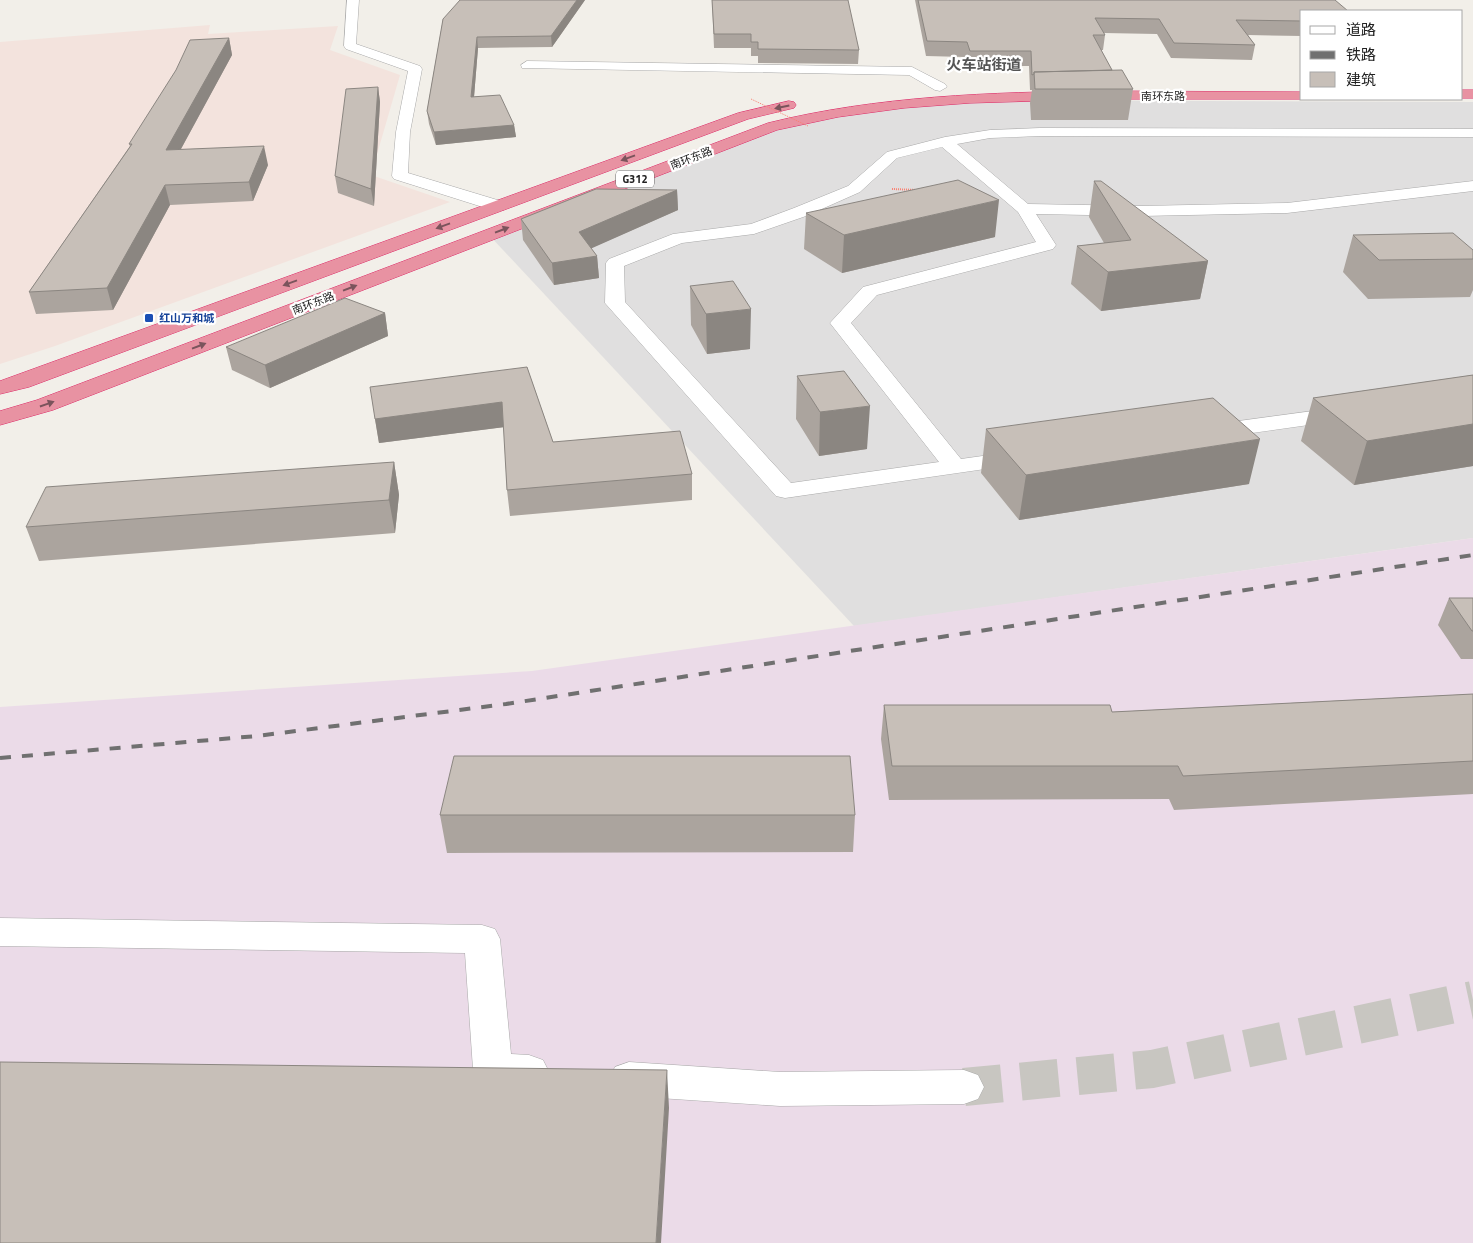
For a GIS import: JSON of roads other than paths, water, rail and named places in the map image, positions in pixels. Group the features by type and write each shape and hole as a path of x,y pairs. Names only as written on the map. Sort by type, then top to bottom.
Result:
{"highway":[{"name":"南环东路","path":"0,388 743,116 807,103 940,87 1016,84 1300,83"},
{"name":"南环东路","path":"0,418 45,405 773,126 810,117 847,112 981,98 1300,96"}],"street":[{"path":"353,0 350,46 415,69 403,132 400,176 498,206"},
{"path":"527,65 912,71 940,87"},
{"path":"1043,455 786,490 615,303 615,263 679,238 754,229 854,189 892,156 945,142 990,134 1040,132 1473,133"},
{"path":"945,142 1024,209 1047,245 870,291 840,323 955,467"},
{"path":"1024,209 1141,211 1287,208 1473,186"},
{"path":"1189,435 1365,410"},
{"path":"0,932 482,939 493,1070 780,1089 964,1087"}],"tunnel":[{"path":"964,1087 1152,1069 1473,1000"}],"railway":[{"path":"0,758 257,736 506,704 1473,555"}],"place":[{"name":"红山万和城","path":"149,318"}],"district":[{"name":"火车站街道","path":"984,64"}]}
